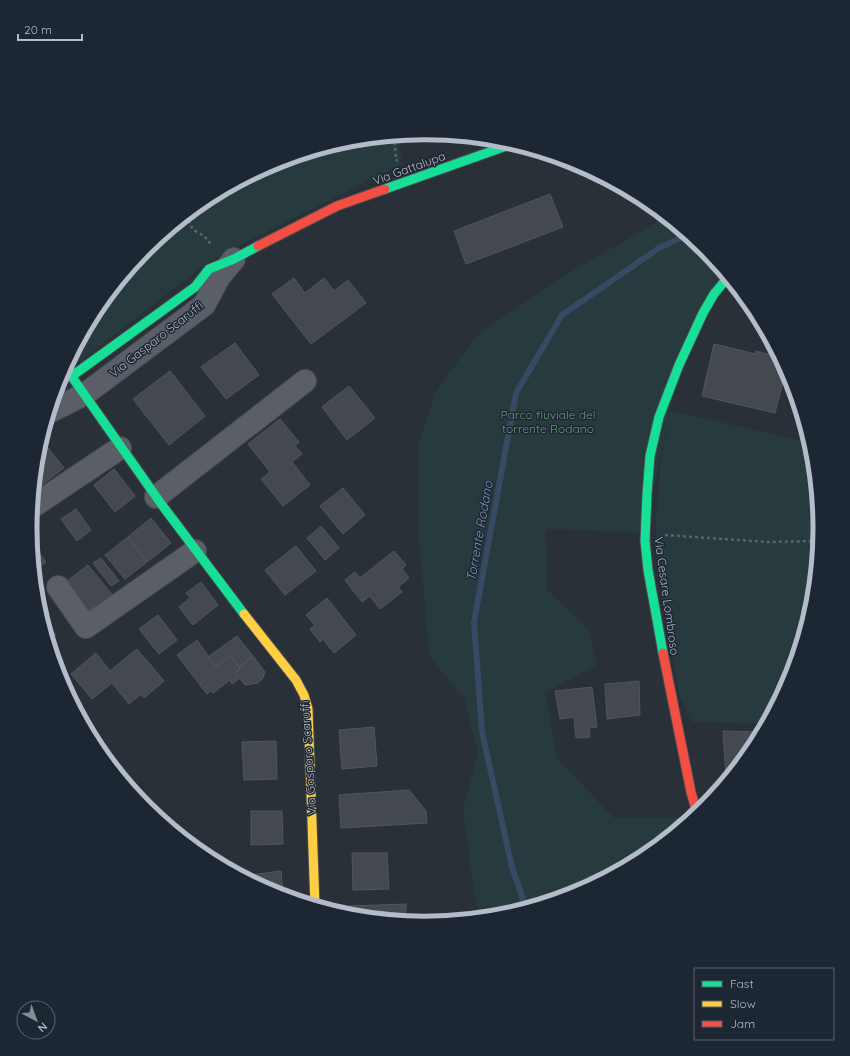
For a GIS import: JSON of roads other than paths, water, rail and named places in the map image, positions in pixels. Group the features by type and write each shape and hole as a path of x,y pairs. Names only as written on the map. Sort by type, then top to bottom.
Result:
{"street":[{"name":"Via Gattalupa","path":"337,206 502,147"},
{"name":"Via Gasparo Scaruffi","path":"72,376 195,287 210,269 234,259 337,206"},
{"name":"Via Gasparo Scaruffi","path":"56,408 85,394 204,305 219,277 234,259"},
{"name":"Via Cesare Lombroso","path":"695,806 663,655 649,569 645,533 650,456 669,387 691,336 705,309 718,288 724,281"},
{"name":"Via Gasparo Scaruffi","path":"70,373 120,448 156,498 195,551 296,680 304,695 308,709 316,900"},
{"path":"156,498 305,381"},
{"path":"38,503 120,448"},
{"path":"58,587 86,627 195,551"}],"waterway":[{"name":"Torrente Rodano","path":"524,903 512,867 482,732 474,622 516,393 562,315 659,248 682,237"}],"park label":[{"name":"Parco fluviale del torrente Rodano","path":"548,421"}]}
